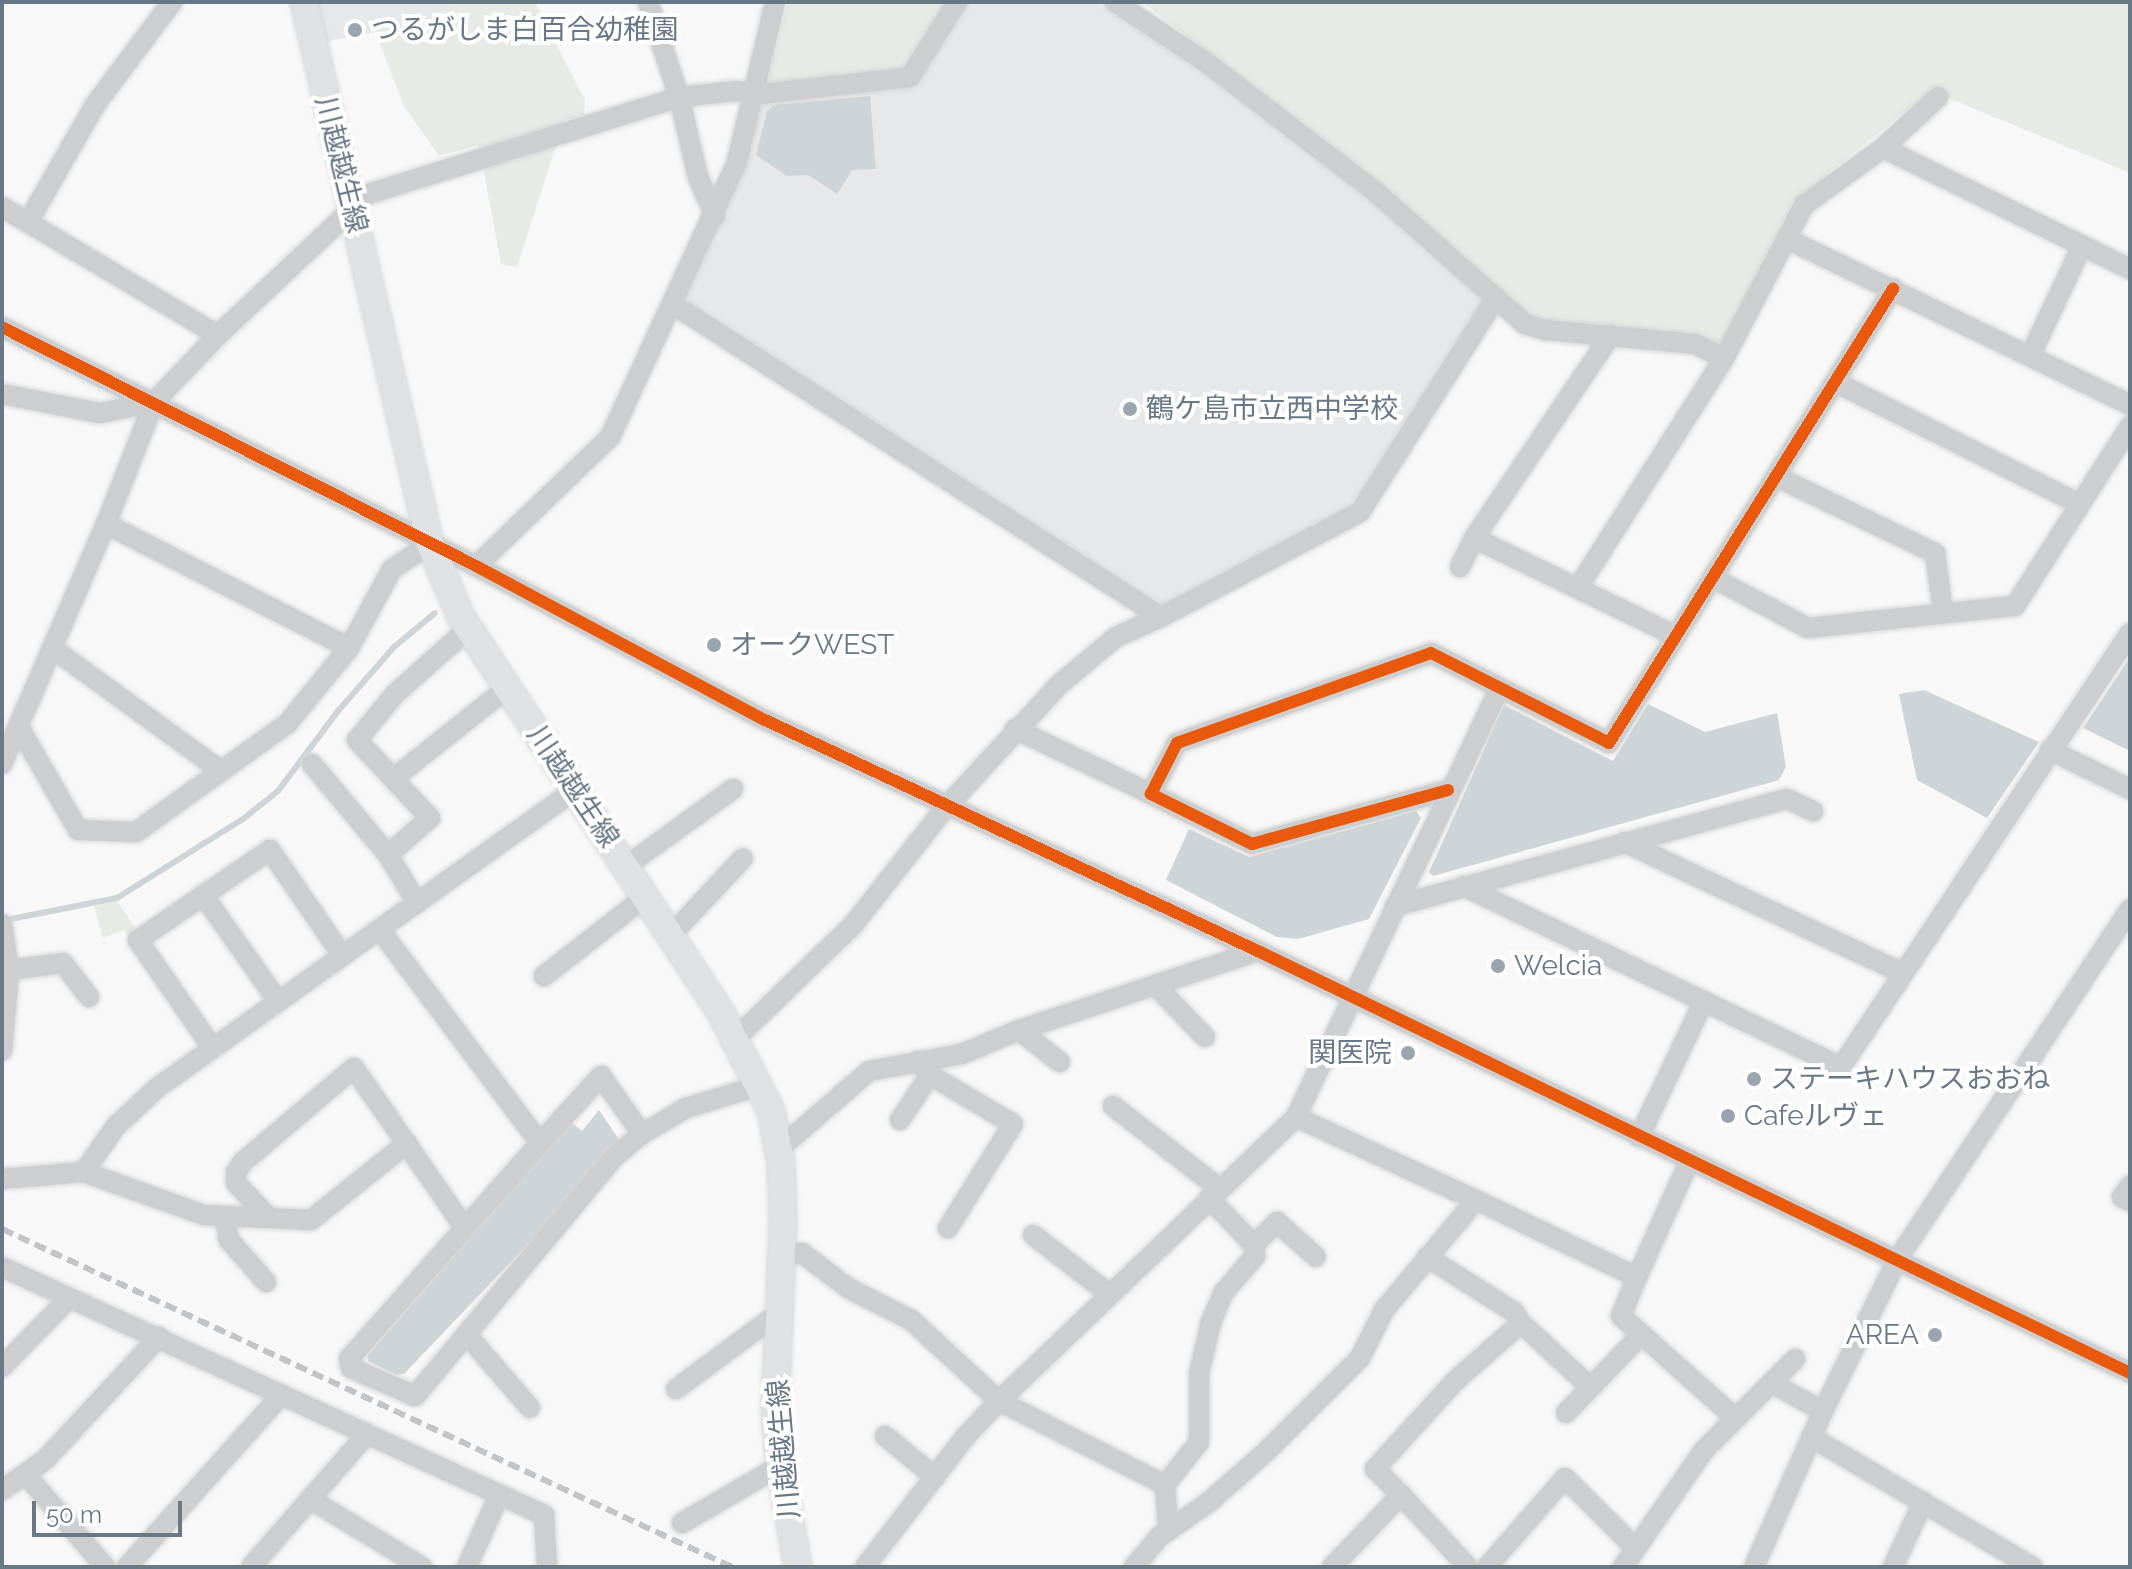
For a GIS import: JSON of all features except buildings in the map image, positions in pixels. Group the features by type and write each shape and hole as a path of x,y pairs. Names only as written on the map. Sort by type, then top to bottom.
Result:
{"main road":[{"name":"川越越生線","path":"304,2 430,544 468,629 736,1038 771,1111 779,1149 782,1255 775,1411 780,1466 798,1567"}],"street":[{"path":"28,222 95,105 172,2"},
{"path":"648,2 679,97 698,177 715,216"},
{"path":"476,566 610,437 674,305 737,162 775,2"},
{"path":"2,764 20,729 154,402 350,204 679,97 737,91 753,95 910,77 957,2"},
{"path":"1115,2 1207,63 1377,193 1525,324 1545,330 1695,344 1724,358"},
{"path":"1579,586 1724,358 1804,205 1883,148 1938,97"},
{"path":"1883,148 2130,269"},
{"path":"2,207 218,335"},
{"path":"1787,239 2130,405"},
{"path":"2030,356 2082,246"},
{"path":"1151,794 1177,743 1431,653 1609,743 1893,289"},
{"path":"736,1038 853,925 946,807 1015,729 1060,684 1116,637 1161,617 1360,512 1496,298"},
{"path":"674,305 1161,617"},
{"path":"2,327 476,566 765,720 1258,951 2130,1373"},
{"path":"1460,567 1474,538 1611,335"},
{"path":"1837,383 2080,504"},
{"path":"2,394 100,413 154,402"},
{"path":"1713,578 1808,628 1943,611 2015,606 2130,426"},
{"path":"1777,477 1935,553 1943,611"},
{"path":"106,524 349,648"},
{"path":"1474,538 1579,586 1676,636"},
{"path":"20,729 78,830 136,832 287,724 349,648 392,569 430,544"},
{"path":"388,855 430,818 357,740 395,694 468,629"},
{"path":"1463,886 1841,1067 2130,633"},
{"path":"52,648 220,770"},
{"path":"394,778 507,688"},
{"path":"865,1567 999,1401 1296,1117 1354,999 1448,790 1499,689"},
{"path":"1015,729 1252,844 1448,790"},
{"path":"2050,750 2130,789"},
{"path":"312,764 388,855 416,901"},
{"path":"626,866 733,789"},
{"path":"84,1172 116,1126 211,1046 575,790"},
{"path":"1395,906 1787,799 1813,811"},
{"path":"1624,842 1903,973"},
{"path":"211,1046 138,940 270,850 342,955"},
{"path":"671,935 743,858"},
{"path":"203,895 277,1000"},
{"path":"544,976 645,897"},
{"path":"1754,1567 1823,1411 1897,1260 2130,909"},
{"path":"2,1051 9,970 3,928"},
{"path":"380,930 540,1143"},
{"path":"779,1149 869,1071 924,1068 1019,1030 1258,951"},
{"path":"9,970 63,963 89,997"},
{"path":"1155,985 1205,1037"},
{"path":"1639,1137 1704,1001"},
{"path":"1019,1030 1060,1062"},
{"path":"269,1218 236,1183 236,1172 243,1162 354,1068 464,1227"},
{"path":"900,1120 924,1068"},
{"path":"924,1068 1013,1124 948,1228"},
{"path":"642,1134 601,1076 349,1359 351,1368 415,1396 613,1158 642,1134 686,1108 761,1085"},
{"path":"1113,1106 1214,1193 1254,1245 1255,1256 1224,1292 1211,1322 1197,1388 1199,1442 1165,1485 1168,1530"},
{"path":"1296,1117 1637,1277"},
{"path":"2,1179 84,1172 204,1215 311,1220 407,1143"},
{"path":"1689,1162 1621,1316 1735,1418"},
{"path":"2130,1186 2122,1197 2130,1201"},
{"path":"1134,1567 1168,1530 1209,1502 1266,1452 1360,1358 1384,1310 1476,1200"},
{"path":"225,1216 229,1240 266,1282"},
{"path":"1254,1245 1277,1222 1316,1257"},
{"path":"1033,1235 1109,1294"},
{"path":"782,1255 802,1253 848,1288 911,1320 999,1401 1165,1485"},
{"path":"1427,1257 1514,1312 1521,1323 1590,1387"},
{"path":"2,1267 544,1515 547,1567"},
{"path":"2,1367 69,1298"},
{"path":"676,1389 780,1312"},
{"path":"1468,1567 1375,1469 1455,1381 1521,1323"},
{"path":"467,1335 530,1408"},
{"path":"1566,1413 1641,1335"},
{"path":"2,1490 45,1460 159,1337"},
{"path":"1623,1567 1688,1470 1795,1359"},
{"path":"1771,1383 1823,1411"},
{"path":"127,1567 282,1394"},
{"path":"253,1567 367,1434"},
{"path":"885,1436 935,1477"},
{"path":"1811,1437 2033,1567"},
{"path":"682,1523 780,1466"},
{"path":"26,1475 105,1567"},
{"path":"1487,1567 1565,1478 1635,1548"},
{"path":"467,1567 499,1495"},
{"path":"1332,1567 1401,1495"},
{"path":"310,1499 422,1567"},
{"path":"1893,1567 1923,1502"}],"shaded area":[{"name":"つるがしま白百合幼稚園","path":"318,2 448,2 451,18 325,42"},
{"path":"448,2 535,2 585,100 584,115 564,121 517,267 501,264 479,145 439,156 404,106 375,31 450,18"},
{"path":"788,2 951,2 910,77 767,84"},
{"name":"鶴ケ島市立西中学校","path":"957,2 1113,2 1377,193 1496,298 1360,512 1161,617 674,305 753,95"},
{"path":"1142,2 2130,2 2130,173 1931,91 1793,201 1721,343 1546,321 1525,312 1337,149"},
{"path":"870,96 876,169 852,170 837,194 808,175 787,176 756,155 767,111 774,105"},
{"path":"2130,657 2130,751 2083,728"},
{"path":"1924,690 2039,742 1987,818 1917,780 1899,694"},
{"path":"1648,704 1705,732 1777,713 1786,767 1779,780 1433,876 1429,872 1504,705 1613,761"},
{"path":"1416,811 1421,818 1369,919 1298,939 1277,937 1166,880 1189,829 1249,857"},
{"path":"117,901 139,933 130,938 124,930 103,938 94,906"},
{"path":"599,1110 620,1141 569,1201 404,1374 396,1375 368,1361 367,1356 571,1122 582,1131"}],"waterway":[{"path":"6,920 117,898 243,819 278,791 338,711 394,647 435,613"}],"railway":[{"path":"2,1229 732,1567"}],"cycle path":[{"path":"1448,790 1252,844 1151,794 1177,743 1431,653 1609,743 1893,289"},
{"path":"2,327 476,566 765,720 1258,951 2130,1373"}],"place":[{"name":"つるがしま白百合幼稚園","path":"355,30"},
{"name":"鶴ケ島市立西中学校","path":"1130,409"},
{"name":"オークWEST","path":"714,645"},
{"name":"Welcia","path":"1498,966"},
{"name":"関医院","path":"1408,1053"},
{"name":"ステーキハウスおおね","path":"1754,1079"},
{"name":"Cafeルヴェ","path":"1728,1116"},
{"name":"AREA","path":"1935,1335"}]}
